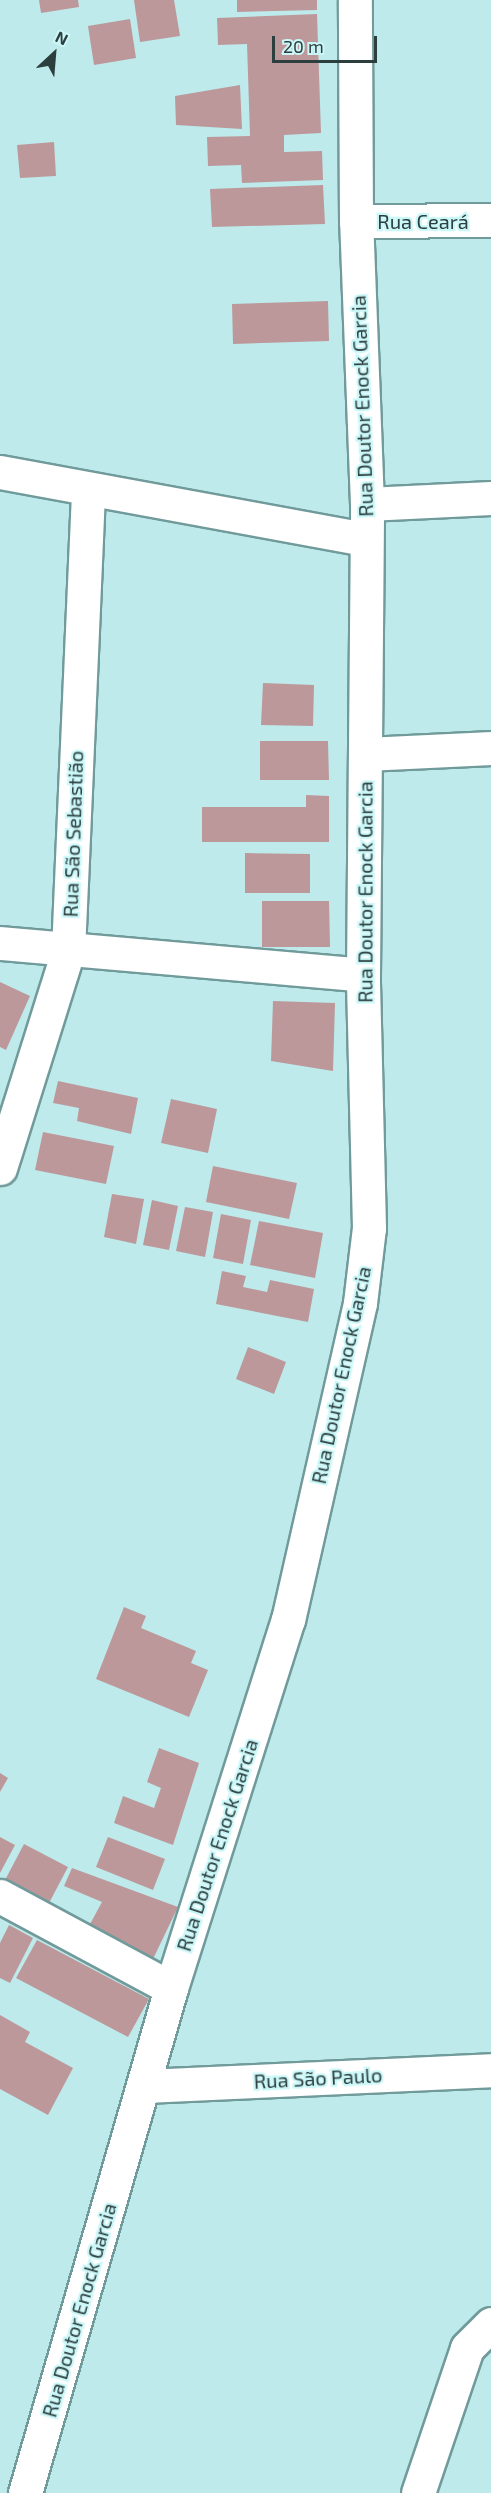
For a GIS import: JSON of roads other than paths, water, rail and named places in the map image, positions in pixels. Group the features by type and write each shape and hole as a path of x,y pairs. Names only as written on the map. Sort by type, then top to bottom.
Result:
{"street":[{"name":"Rua Doutor Enock Garcia","path":"25,2493 145,2086 171,1988 288,1620 360,1303 369,1228 363,975 367,504 356,221 355,0"},
{"name":"Rua Ceará","path":"356,221 491,220"},
{"path":"0,472 366,539"},
{"name":"Rua São Sebastião","path":"0,1168 68,951 88,489"},
{"path":"367,504 491,498"},
{"path":"366,754 491,748"},
{"path":"0,943 68,951 363,975"},
{"path":"0,1896 171,1988"},
{"name":"Rua São Paulo","path":"145,2086 491,2070"},
{"path":"418,2493 467,2348 491,2324"}]}
